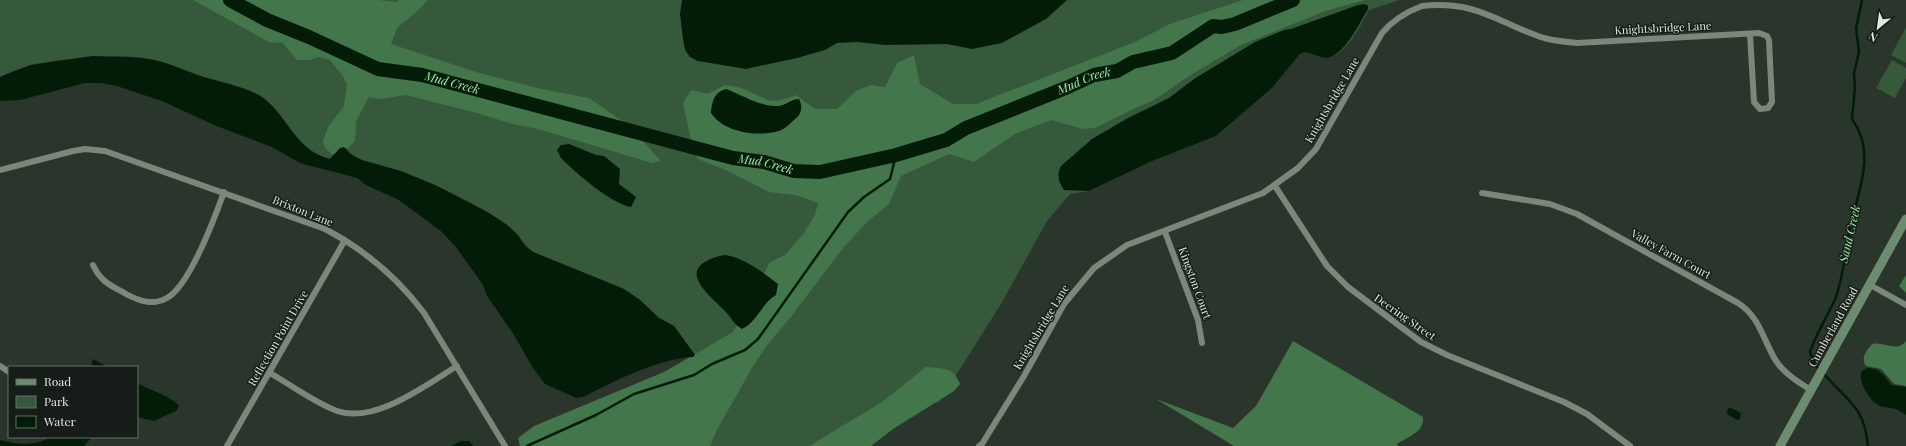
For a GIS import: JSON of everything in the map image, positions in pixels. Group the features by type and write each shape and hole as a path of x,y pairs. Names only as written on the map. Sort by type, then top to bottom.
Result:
{"main road":[{"name":"Cumberland Road","path":"1780,446 1825,368 1906,219"}],"street":[{"name":"Knightsbridge Lane","path":"979,446 982,444 1024,376 1064,304 1082,280 1106,258 1127,246 1244,201 1275,186 1298,168 1316,149 1377,41 1387,28 1399,17 1428,4 1453,0 1472,2 1492,10 1543,37 1560,42 1577,43 1760,33 1767,36 1769,40 1772,102 1768,108 1760,109 1754,102 1750,34"},
{"name":"Brixton Lane","path":"0,170 73,151 93,150 119,155 325,229 372,258 410,294 424,313 505,446"},
{"name":"Deering Street","path":"1275,186 1327,266 1334,274 1348,287 1404,330 1434,349 1570,405 1587,414 1630,446"},
{"path":"93,265 101,279 135,299 155,302 167,298 179,286 206,240 224,192"},
{"name":"Valley Farm Court","path":"1482,193 1550,204 1577,214 1740,304 1754,317 1772,353 1781,367 1794,379 1811,390"},
{"name":"Kingston Court","path":"1165,232 1198,320 1202,343"},
{"name":"Reflection Point Drive","path":"227,446 345,240"},
{"path":"1870,285 1906,305"},
{"path":"270,373 328,407 339,412 357,414 370,413 386,408 457,366"}],"green space":[{"path":"0,0 1399,0 1369,10 1352,39 1340,52 1333,56 1324,58 1305,52 1300,54 1272,88 1216,136 1150,162 1089,191 1070,194 1047,221 1001,304 939,402 897,411 841,446 698,446 695,355 674,326 659,318 640,300 624,289 533,252 506,224 471,203 433,184 401,171 375,165 359,159 352,155 347,149 340,148 330,159 318,154 308,148 300,140 279,113 262,97 240,87 199,76 159,61 130,58 95,58 45,62 23,67 0,77"},
{"path":"193,0 378,0 397,2 398,0 427,0 423,6 397,28 391,44 476,72 541,89 589,98 628,125 661,161 652,163 538,129 512,124 477,113 406,95 380,99 369,97 356,121 355,141 347,149 344,147 333,155 325,148 323,141 328,127 344,106 347,84 343,76 330,60 318,57 310,60 297,60 282,42 271,43"},
{"path":"1243,0 1365,0 1325,11 1239,46 1186,78 1154,100 1095,128 1083,129 1051,120 1015,134 974,162 949,154 901,176 889,204 867,222 843,248 790,318 767,345 753,366 717,430 710,446 520,446 518,438 534,426 664,372 733,332 751,302 769,263 785,255 804,233 815,215 818,203 796,195 769,192 730,172 698,159 690,136 683,103 691,90 708,94 725,85 741,88 766,99 775,101 796,95 815,109 837,109 856,91 871,85 885,87 897,63 914,55 920,84 953,104 976,104 1135,42 1170,24"},
{"path":"1906,28 1906,63 1891,55"},
{"path":"1892,60 1906,68 1906,78 1895,98 1876,88"},
{"path":"1906,275 1906,293 1899,286"},
{"path":"1293,341 1423,417 1421,427 1414,434 1397,444 1398,446 1234,446 1156,399 1233,428 1256,406"},
{"path":"1906,341 1906,386 1894,384 1881,369 1866,366 1864,363 1866,351 1872,344 1899,346"},
{"path":"926,367 951,371 960,384 954,391 893,429 871,446 809,446 882,402"}],"water":[{"path":"682,0 1067,0 1046,19 1002,43 972,49 947,44 885,45 857,42 837,43 825,50 797,58 746,69 698,61 690,57 685,50 683,39 680,14"},
{"path":"1365,4 1368,6 1368,9 1351,38 1339,52 1326,58 1305,52 1300,54 1272,88 1216,136 1150,162 1089,191 1064,190 1059,179 1061,166 1092,139 1128,118 1169,98 1194,79 1255,42 1284,30"},
{"path":"92,56 136,57 154,60 256,94 271,105 308,149 318,155 330,159 340,148 344,147 350,154 362,160 401,171 435,185 489,213 507,225 518,235 525,246 533,252 624,289 640,300 659,318 674,326 695,355 693,357 651,366 583,397 576,398 545,384 533,368 514,335 487,296 483,285 456,247 442,232 399,200 366,185 357,178 300,163 272,147 214,125 162,101 117,86 101,83 85,83 20,100 0,101 0,77 2,76 31,65"},
{"path":"726,89 758,103 772,106 781,106 793,100 799,99 801,110 797,118 779,131 761,134 742,132 724,125 711,113 714,98 719,92"},
{"path":"569,144 596,155 604,156 620,169 619,184 636,197 631,207 613,200 604,194 584,179 561,158 557,150 561,145"},
{"path":"725,255 746,262 778,284 776,295 771,298 752,322 742,329 708,294 698,280 697,274 699,267 714,257"},
{"path":"93,359 106,366 91,366"},
{"path":"1867,368 1875,369 1884,375 1891,385 1906,387 1906,415 1896,409 1880,406 1872,400 1863,386 1861,376 1861,372"},
{"path":"138,383 166,396 176,402 179,406 176,411 154,421 138,417"},
{"path":"1728,408 1741,413 1740,419 1737,420 1727,414"},
{"path":"48,438 91,438 84,446 0,446 0,440 26,444"},
{"path":"461,441 469,441 473,446 451,446"}],"waterway":[{"name":"Mud Creek","path":"230,0 267,20 309,37 378,69 422,75 733,158 764,162 794,171 820,172 896,155 946,140 966,128 1094,75 1117,71 1133,62 1172,53 1213,26 1222,27 1235,24 1293,0"},
{"name":"Sand Creek","path":"1819,369 1814,363 1810,352 1815,338 1833,304 1839,288 1850,228 1861,186 1863,172 1863,145 1859,132 1852,119 1855,87 1854,73 1859,52 1856,28 1862,0"},
{"path":"527,446 596,415 634,394 694,375 712,364 745,350 758,339 848,212 864,197 890,179 896,155"},
{"name":"Sand Creek","path":"1823,373 1858,412 1863,421 1868,446"}]}
